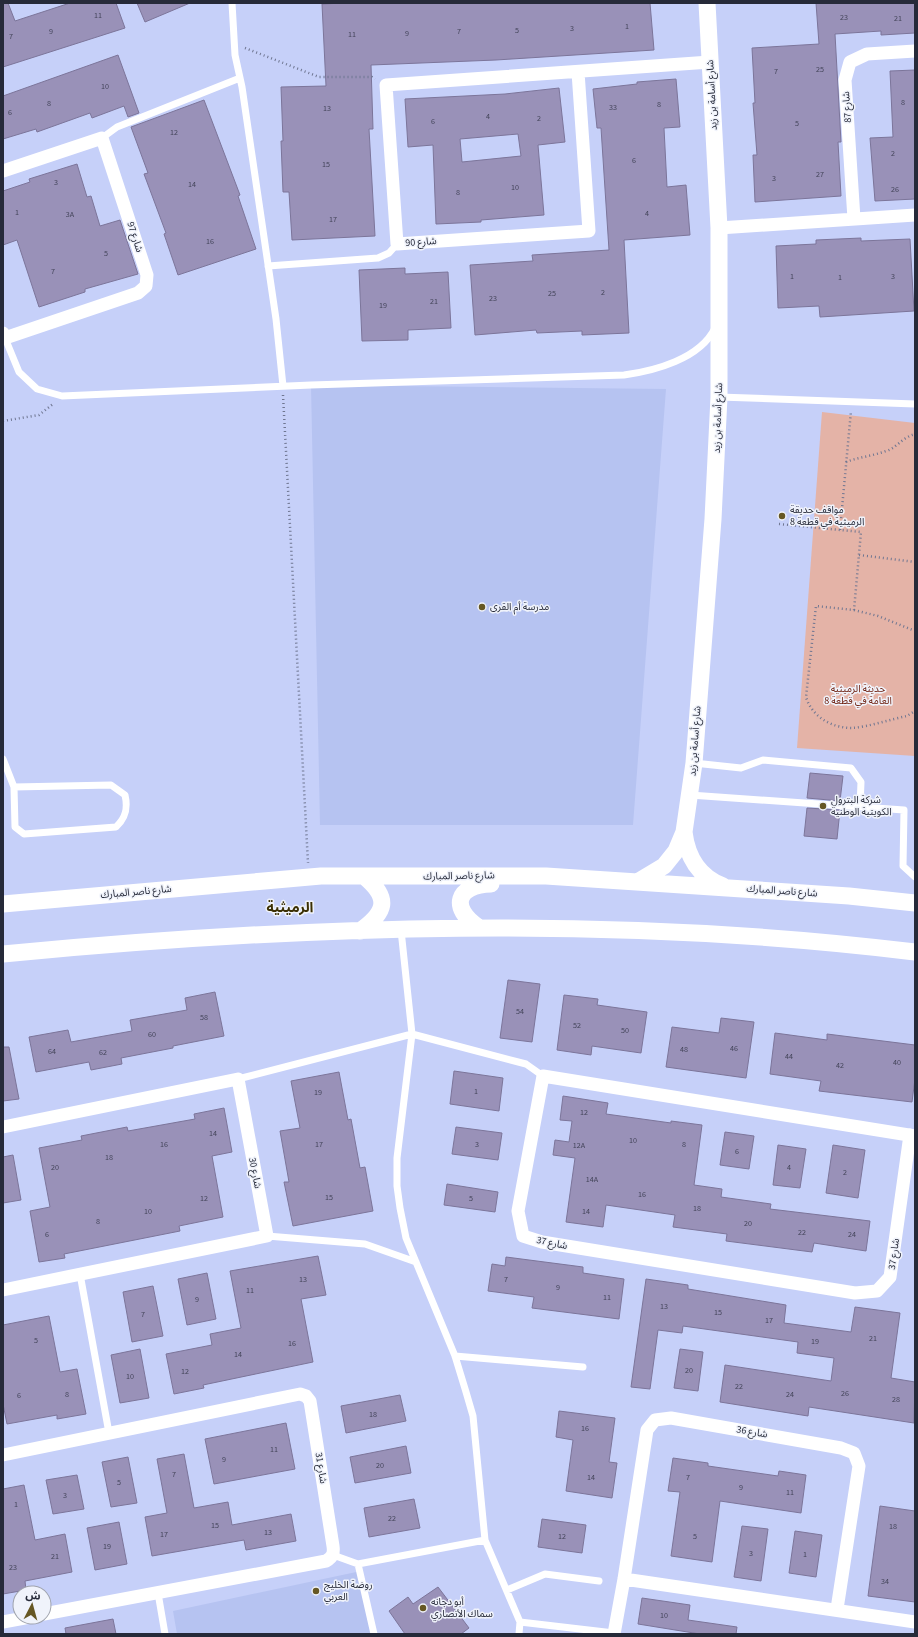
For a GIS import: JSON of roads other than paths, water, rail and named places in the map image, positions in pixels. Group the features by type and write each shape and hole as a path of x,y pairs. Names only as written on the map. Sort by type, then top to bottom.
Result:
{"street":[{"name":"شارع أسامة بن زيد","path":"640,882 664,866 676,850 684,832 694,763 716,470 719,397 719,228 707,3"},
{"name":"شارع 87","path":"854,219 845,80 850,62 867,54 915,51"},
{"path":"578,72 710,62"},
{"name":"شارع 90","path":"578,72 589,231 397,244 386,85 578,72"},
{"path":"3,171 102,138"},
{"name":"شارع 97","path":"4,335 138,292 146,286 147,275 102,138"},
{"path":"719,228 915,216"},
{"name":"شارع أسامة بن زيد","path":"684,832 688,853 700,871 718,884 728,888"},
{"path":"478,927 467,919 461,909 462,895 467,889 477,884 534,884 546,876"},
{"name":"شارع ناصر المبارك","path":"3,904 308,878 546,876 849,896 915,903"},
{"path":"360,931 373,921 379,914 382,905 380,892 365,878"},
{"path":"3,954 113,943 478,927 638,931 761,938 915,952"},
{"name":"شارع 37","path":"543,1076 912,1136 890,1277 877,1291 855,1293 542,1242 523,1236 518,1211 543,1076"},
{"path":"3,1127 238,1079"},
{"name":"شارع 30","path":"238,1079 268,1236"},
{"path":"3,1290 268,1236"},
{"name":"شارع 31","path":"3,1455 300,1394 306,1396 310,1401 333,1546 333,1555"},
{"name":"شارع 36","path":"614,1634 624,1579 646,1430 655,1420 671,1418 841,1448 854,1453 859,1466 837,1609"},
{"path":"52,1613 326,1561 333,1555"},
{"path":"624,1579 837,1609 915,1622"}],"lane":[{"path":"232,3 234,44 276,319 283,386"},
{"path":"102,138 117,127 240,78"},
{"path":"268,266 378,258 389,253 397,244"},
{"path":"4,335 19,372 37,389 62,396 283,386 624,375 640,373 670,364 699,347 712,334 719,319"},
{"path":"719,397 915,404"},
{"path":"3,759 14,787 16,827 24,834 116,827 123,821 125,816 127,804 125,795 111,785 14,787"},
{"path":"694,763 741,768 763,760 851,768 861,782 860,807"},
{"path":"690,795 904,810 903,866 915,877"},
{"path":"401,930 412,1034 396,1172 403,1223 406,1238 455,1356 472,1416 485,1540 520,1622 519,1634"},
{"path":"238,1079 412,1034 526,1064 543,1076"},
{"path":"268,1236 365,1244 416,1262"},
{"path":"80,1274 109,1433"},
{"path":"455,1356 583,1367"},
{"path":"333,1555 358,1564 485,1540"},
{"path":"358,1564 374,1634"},
{"path":"507,1590 545,1574 599,1581"},
{"path":"158,1593 165,1634"},
{"path":"520,1622 614,1634"}],"place":[{"name":"مواقف حديقة الرميثية في قطعة 8","path":"782,516"},
{"name":"مدرسة أم القرى","path":"482,607"},
{"name":"شركة البترول الكويتية الوطنية","path":"823,806"},
{"name":"روضة الخليج العربي","path":"316,1591"},
{"name":"أبو دجانه سماك الأنصاري","path":"423,1608"}],"district":[{"name":"الرميثية","path":"290,908"}],"park label":[{"name":"حديثة الرميثية العامة في قطعة 8","path":"858,694"}]}
